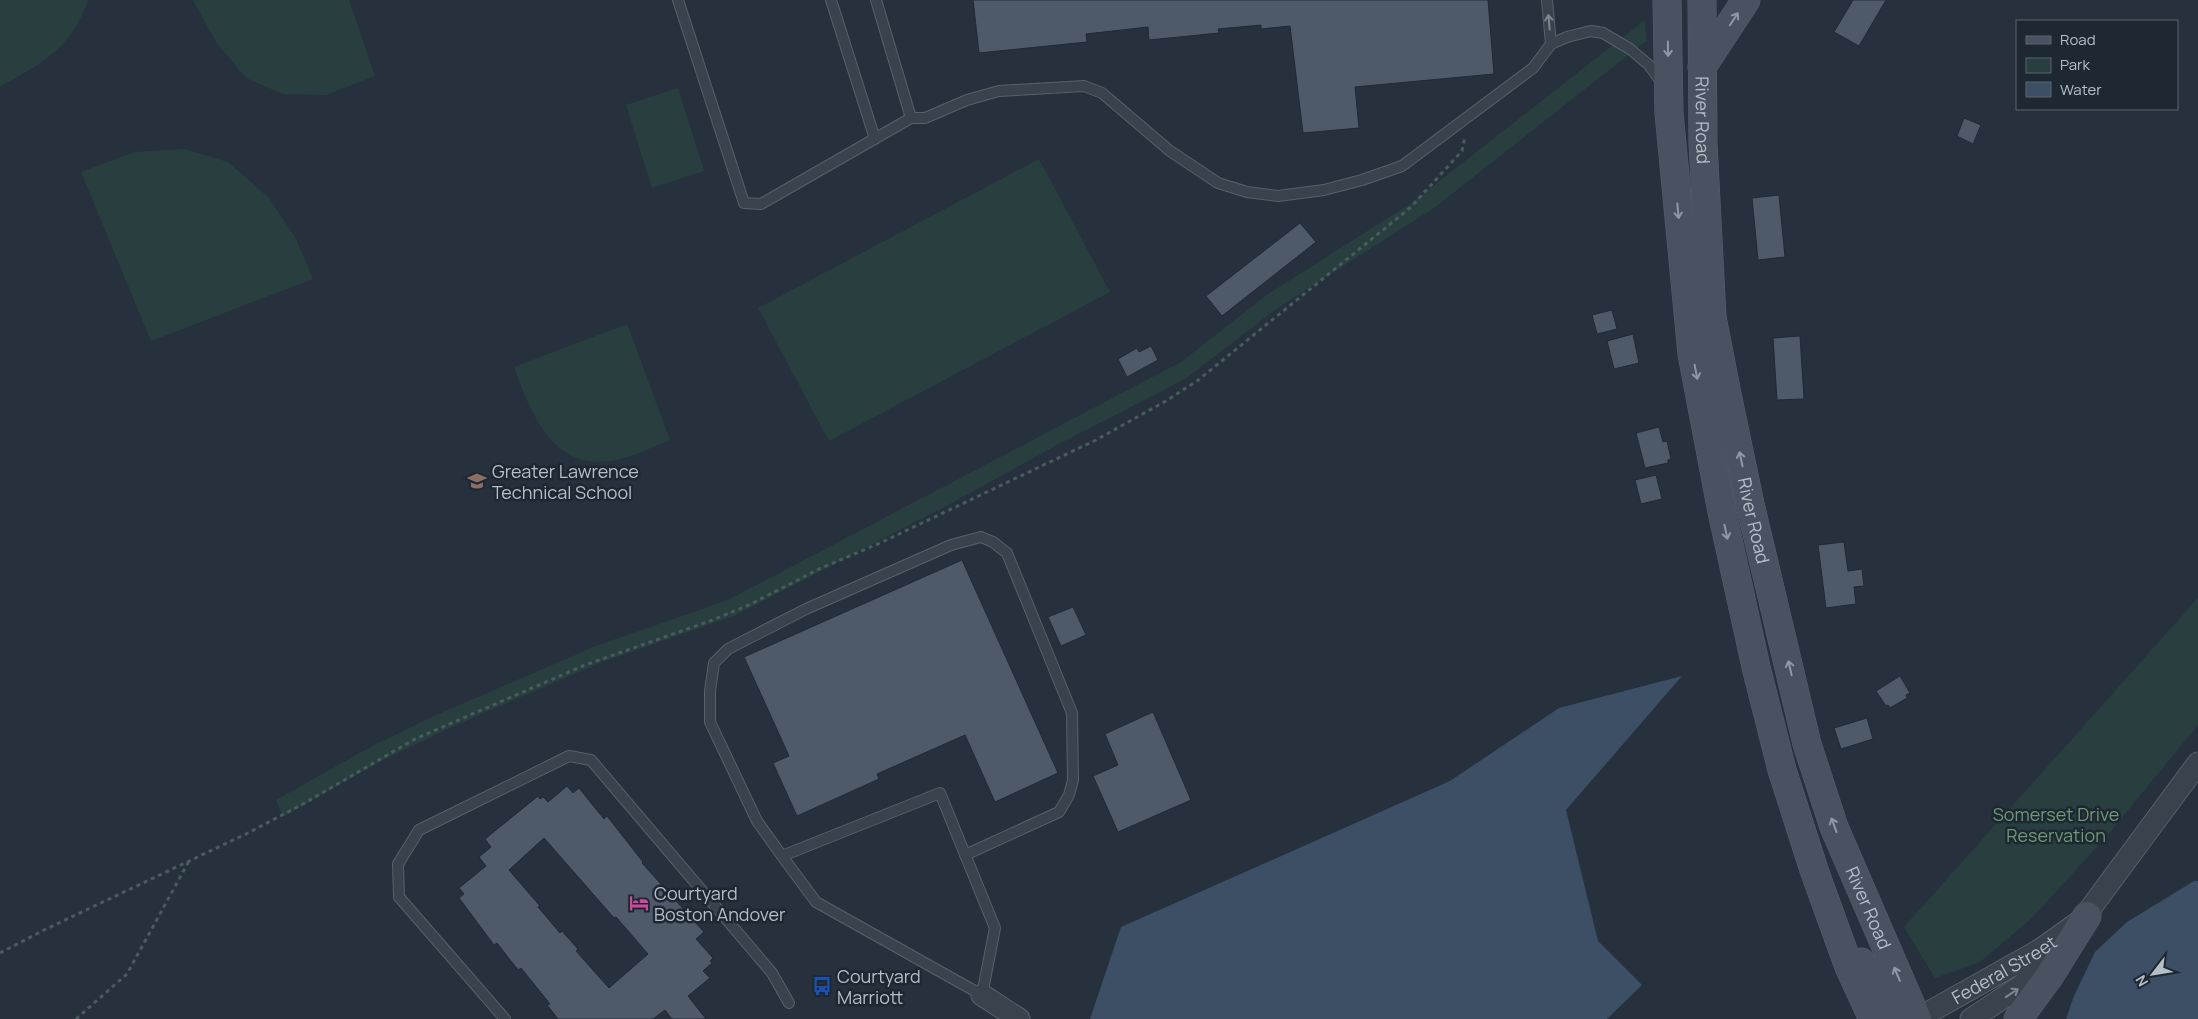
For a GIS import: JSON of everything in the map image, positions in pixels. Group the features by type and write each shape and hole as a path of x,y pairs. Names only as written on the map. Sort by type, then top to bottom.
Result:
{"main road":[{"name":"River Road","path":"1667,0 1669,113 1692,354 1722,512 1756,667 1782,770 1848,967 1873,1019"},
{"name":"River Road","path":"1702,0 1703,143 1712,317 1750,504 1807,744 1834,827 1917,1019"},
{"path":"1702,67 1746,0"},
{"path":"1814,870 1833,892 1864,968 1898,1019"},
{"path":"2018,1019 2088,916"}],"street":[{"name":"Federal Street","path":"1971,1019 2022,986 2045,964 2088,916 2198,763"},
{"name":"Federal Street","path":"1917,1019 2038,951 2088,916"},
{"path":"982,995 1019,1019"}],"lane":[{"path":"678,0 744,203 761,204 911,118 925,118 967,100 999,91 1084,86 1102,93 1170,151 1218,182 1247,192 1278,196 1324,190 1362,180 1402,166 1533,68 1551,44 1575,35 1591,31 1603,33 1630,49 1649,64 1668,92"},
{"path":"832,0 875,139"},
{"path":"876,0 911,118"},
{"path":"1547,0 1551,44"},
{"path":"782,856 940,793 965,855 995,928 982,995 816,902 782,856 757,821 710,722 710,691 714,663 728,649 806,609 951,544 981,537 993,542 1007,553 1072,713 1073,780 1069,795 1059,812 965,855"},
{"path":"505,1019 398,897 398,864 419,830 568,756 592,760 772,974 789,1003"}],"path":[{"path":"0,953 303,804 415,739 585,665 710,622 749,605 819,569 878,544 1096,440 1166,401 1204,375 1410,208 1462,151 1468,118"},
{"path":"76,1019 127,974 189,861"}],"green space":[{"path":"0,0 88,0 74,30 54,52 42,62 0,86"},
{"path":"193,0 349,0 375,76 326,95 283,94 246,78 216,42"},
{"path":"1645,20 1646,41 1434,208 1279,307 1185,379 734,616 602,662 456,725 381,761 283,817 276,800 376,744 434,716 596,646 728,600 1181,362 1268,294 1410,204"},
{"path":"678,88 704,171 652,188 626,105"},
{"path":"184,149 228,162 269,198 295,237 313,279 151,341 81,172 135,152"},
{"path":"1039,159 1110,292 829,441 758,308"},
{"path":"627,324 670,440 637,454 616,460 595,462 576,458 561,449 537,421 514,367"},
{"name":"Somerset Drive Reservation","path":"2198,598 2198,725 2106,837 2032,918 1980,962 1935,978 1904,927"}],"water":[{"path":"1682,676 1566,810 1598,941 1642,985 1607,1019 1090,1019 1121,927 1450,781 1559,708"},
{"path":"2194,881 2198,881 2198,1019 2066,1019 2074,996 2095,952 2127,922"}],"building":[{"path":"973,0 1488,0 1494,74 1355,87 1359,128 1303,133 1290,26 1261,29 1261,25 1218,29 1219,33 1149,40 1148,27 1086,34 1087,42 979,53"},
{"path":"1853,0 1886,0 1859,46 1834,32"},
{"path":"1964,118 1981,125 1973,144 1957,136"},
{"path":"1779,195 1785,257 1758,260 1752,198"},
{"path":"1300,223 1316,242 1222,316 1206,296"},
{"path":"1612,310 1617,329 1597,334 1592,315"},
{"path":"1633,334 1639,363 1614,369 1607,341"},
{"path":"1800,336 1804,399 1777,400 1773,338"},
{"path":"1151,346 1158,360 1127,377 1118,359 1137,348 1139,352"},
{"path":"1659,427 1663,442 1667,441 1671,459 1668,460 1668,463 1645,468 1636,433"},
{"path":"1656,475 1662,499 1641,504 1635,480"},
{"path":"1844,542 1848,571 1862,569 1864,586 1854,587 1856,604 1826,608 1818,545"},
{"path":"962,560 1058,773 995,802 965,735 877,774 879,779 797,816 773,763 789,756 744,657"},
{"path":"1073,607 1086,635 1061,646 1048,617"},
{"path":"1900,676 1910,693 1906,695 1907,698 1890,708 1888,705 1886,706 1876,691"},
{"path":"1153,712 1191,800 1118,832 1093,776 1118,765 1105,734"},
{"path":"1867,718 1873,739 1841,749 1834,728"},
{"name":"Courtyard Boston Andover","path":"567,786 573,793 579,788 604,819 607,816 642,863 704,932 696,939 713,958 710,961 712,963 703,971 710,978 688,996 706,1019 672,1019 665,1010 653,1019 558,1019 547,1005 550,1004 521,968 518,970 497,943 494,945 459,898 464,894 459,888 486,866 479,857 491,847 485,839 538,796 540,799 543,797 548,802","holes":["544,838 614,918 616,917 648,954 609,988 576,951 578,949 562,931 560,933 509,870"]}],"place":[{"name":"Greater Lawrence Technical School","path":"477,481"},
{"name":"Courtyard Boston Andover","path":"639,903"},
{"name":"Courtyard Marriott","path":"822,986"}]}
